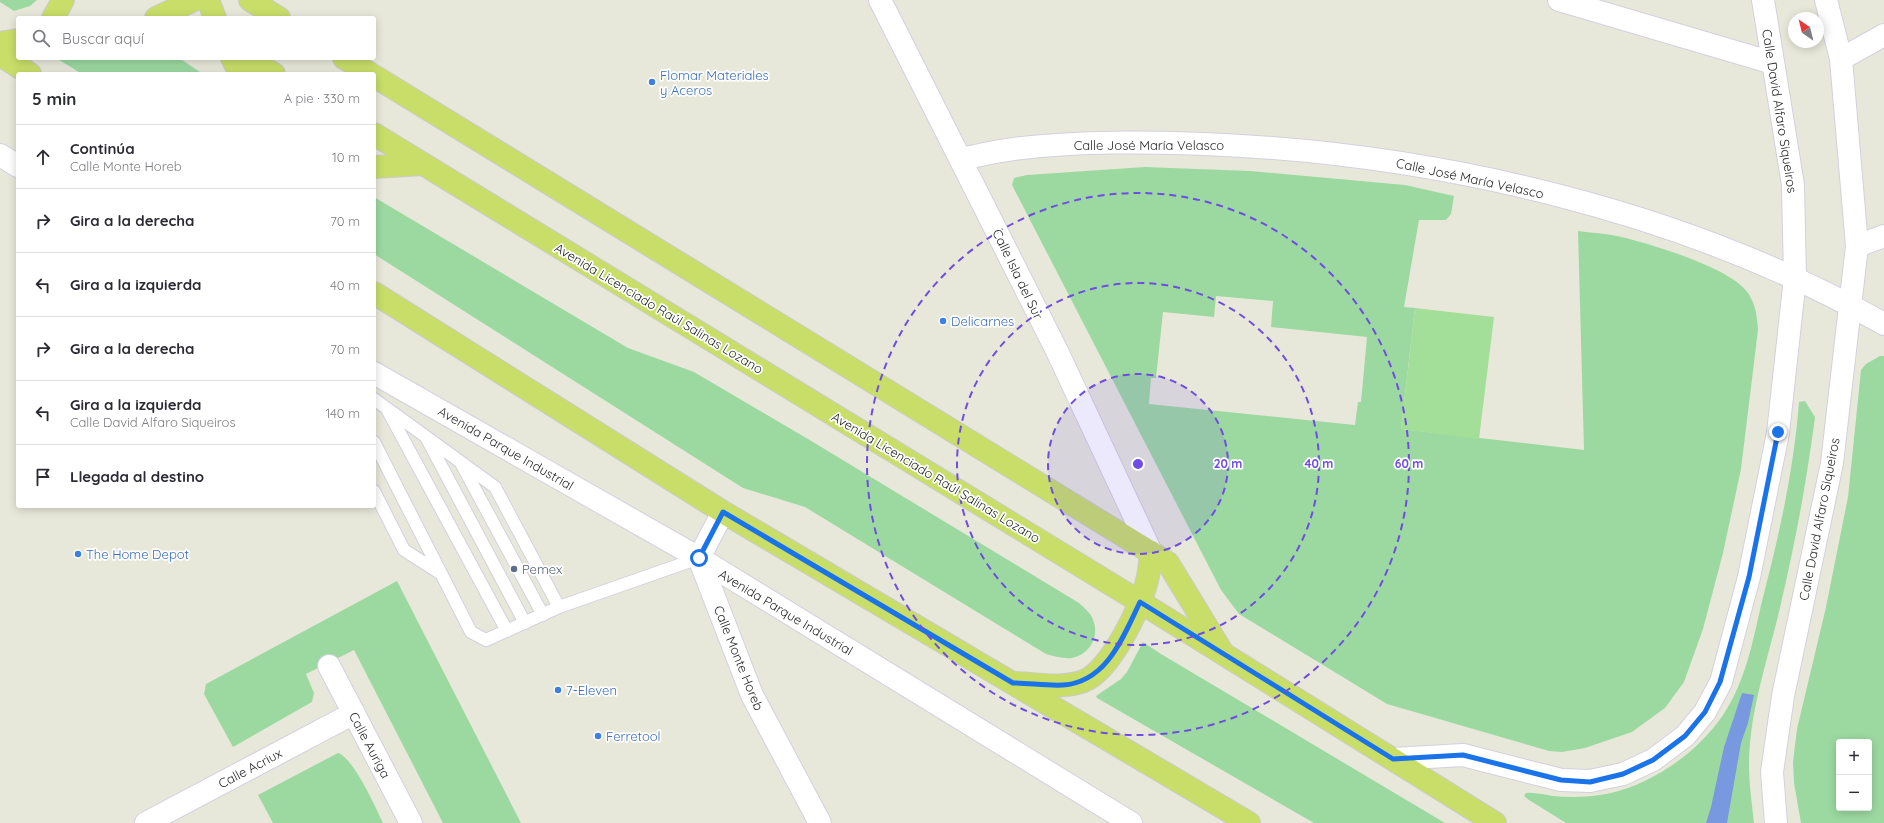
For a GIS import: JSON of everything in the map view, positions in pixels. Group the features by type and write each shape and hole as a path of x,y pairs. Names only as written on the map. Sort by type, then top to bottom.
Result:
{"main road":[{"path":"54,16 63,0"},
{"path":"151,0 169,16 194,0"},
{"path":"208,0 214,16"},
{"path":"250,0 276,16"},
{"path":"10,44 16,53"},
{"path":"21,60 29,72"},
{"path":"233,60 239,72"},
{"path":"251,60 271,72"},
{"path":"347,60 368,72"},
{"path":"376,77 1168,563 1222,653"},
{"name":"Avenida Licenciado Raúl Salinas Lozano","path":"376,135 1140,602 1496,823"},
{"path":"376,167 423,164"},
{"path":"376,294 723,512 1249,823"},
{"path":"1013,683 1063,685 1084,681 1098,672 1119,644 1140,602 1148,577 1151,552"}],"street":[{"name":"Calle Isla del Sur","path":"880,0 1057,351 1151,552"},
{"path":"1559,0 1773,63"},
{"name":"Calle David Alfaro Siqueiros","path":"1393,759 1463,755 1561,780 1590,782 1623,774 1653,760 1685,736 1705,712 1720,682 1749,577 1778,432 1795,278 1793,185 1763,0"},
{"name":"Calle David Alfaro Siqueiros","path":"1776,823 1772,772 1783,696 1832,463 1857,246 1841,58 1826,0"},
{"path":"1841,58 1884,35"},
{"name":"Calle José María Velasco","path":"961,159 1022,148 1096,143 1178,143 1261,146 1344,154 1420,165 1589,204 1684,234 1795,278 1850,305 1884,324"},
{"path":"0,155 16,165"},
{"path":"1857,246 1884,236"},
{"name":"Avenida Parque Industrial","path":"376,374 699,558 1131,823"},
{"path":"699,558 723,512"},
{"name":"Calle Monte Horeb","path":"699,558 752,695 820,823"},
{"name":"Calle Auriga","path":"329,666 411,823"},
{"name":"Calle Acriux","path":"146,823 354,713"}],"lane":[{"path":"376,400 495,487 560,607"},
{"path":"386,408 507,631"},
{"path":"425,436 525,623"},
{"path":"376,446 471,632 486,640 560,607 699,558"},
{"path":"460,462 543,615"},
{"path":"376,495 404,550 440,573"}],"green space":[{"path":"0,0 37,0 30,6 14,11 0,2"},
{"path":"59,60 182,60 200,72 79,72"},
{"path":"1145,167 1250,171 1405,185 1454,196 1451,214 1446,220 1419,220 1404,307 1415,308 1401,429 1584,450 1578,231 1620,237 1673,252 1710,267 1739,284 1748,293 1753,302 1757,315 1758,330 1741,469 1723,553 1703,629 1684,682 1665,708 1632,732 1585,748 1562,752 1549,751 1387,704 1239,614 1221,590 1012,185 1014,178 1027,175","holes":["1216,296 1273,301 1271,327 1367,337 1361,402 1358,402 1355,425 1149,404 1151,378 1156,378 1163,312 1214,317"]},
{"path":"376,198 628,348 694,372 808,439 1079,603 1090,614 1093,621 1095,635 1093,641 1085,652 1072,658 1062,658 1046,654 805,507 743,488 376,255"},
{"path":"1415,308 1494,317 1479,439 1401,429"},
{"path":"1880,356 1884,356 1884,823 1801,823 1794,783 1793,762 1797,729 1826,607 1848,497 1861,370 1866,364"},
{"path":"1805,401 1815,417 1805,486 1787,576 1752,724 1749,766 1754,823 1566,823 1529,800 1524,796 1526,793 1537,793 1560,797 1589,796 1611,793 1643,782 1659,774 1688,753 1713,729 1723,715 1738,688 1752,645 1790,477 1799,402"},
{"path":"397,581 521,823 443,823 354,650 306,674 314,693 312,702 233,747 204,694 206,684"},
{"path":"1143,642 1445,823 1314,823 1097,698 1096,696 1121,679 1127,672"},
{"path":"338,753 344,757 357,773 370,795 383,823 273,823 258,795"}],"water":[{"path":"1742,693 1754,695 1748,723 1741,743 1727,823 1706,823 1724,747"}],"place":[{"name":"Flomar Materiales y Aceros","path":"652,82"},
{"name":"Delicarnes","path":"943,321"},
{"name":"The Home Depot","path":"78,554"},
{"name":"Pemex","path":"514,569"},
{"name":"7-Eleven","path":"558,690"},
{"name":"Ferretool","path":"598,736"}],"route":[{"path":"699,558 723,512 1013,683 1063,685 1084,681 1098,672 1109,659 1119,644 1140,602 1393,759 1463,755 1561,780 1590,782 1623,774 1653,760 1685,736 1705,712 1720,682 1749,577 1778,432"}]}
